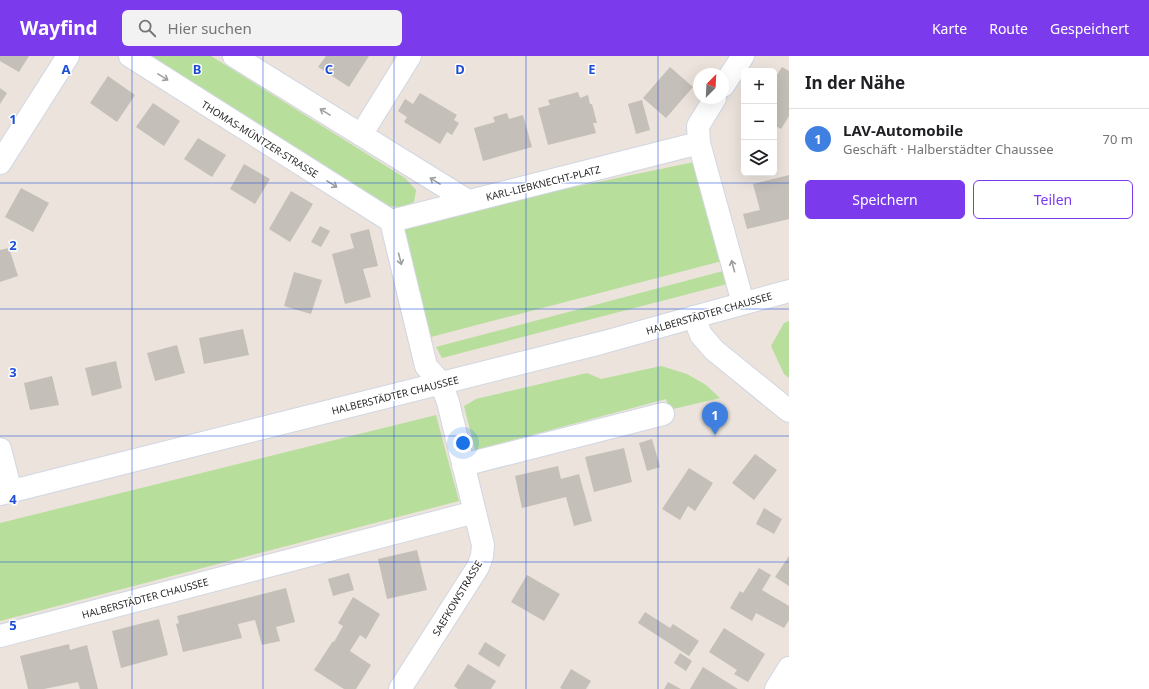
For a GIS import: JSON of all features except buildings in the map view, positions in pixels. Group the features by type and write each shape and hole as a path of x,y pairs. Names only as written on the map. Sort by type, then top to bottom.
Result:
{"street":[{"path":"0,163 68,56"},
{"name":"THOMAS-MÜNTZER-STRASSE","path":"130,56 391,221"},
{"path":"234,56 468,201"},
{"path":"361,135 410,56"},
{"path":"729,77 743,56"},
{"path":"711,104 698,126 699,143 743,303"},
{"name":"KARL-LIEBKNECHT-PLATZ","path":"391,221 699,143"},
{"path":"391,221 426,366 441,383"},
{"name":"HALBERSTÄDTER CHAUSSEE","path":"5,493 601,343 789,291"},
{"path":"694,317 701,335 714,350 789,411"},
{"name":"SAEFKOWSTRASSE","path":"400,689 478,567 482,556 483,545 448,402 441,383"},
{"path":"463,465 663,414"},
{"path":"0,449 5,493"},
{"name":"HALBERSTÄDTER CHAUSSEE","path":"0,636 475,512"},
{"path":"776,689 789,668"}],"green space":[{"path":"148,56 211,56 405,178 416,190 414,202 401,207 387,206"},
{"path":"699,161 722,261 431,337 402,223"},
{"path":"723,271 727,284 442,358 436,347"},
{"path":"789,321 789,378 784,374 771,346 784,323"},
{"path":"661,366 687,374 706,385 720,398 669,410 666,399 475,450 464,406 476,399 587,373 601,379"},
{"path":"436,415 459,501 0,621 0,523"}],"place":[{"name":"LAV-Automobile","path":"715,435"}]}
